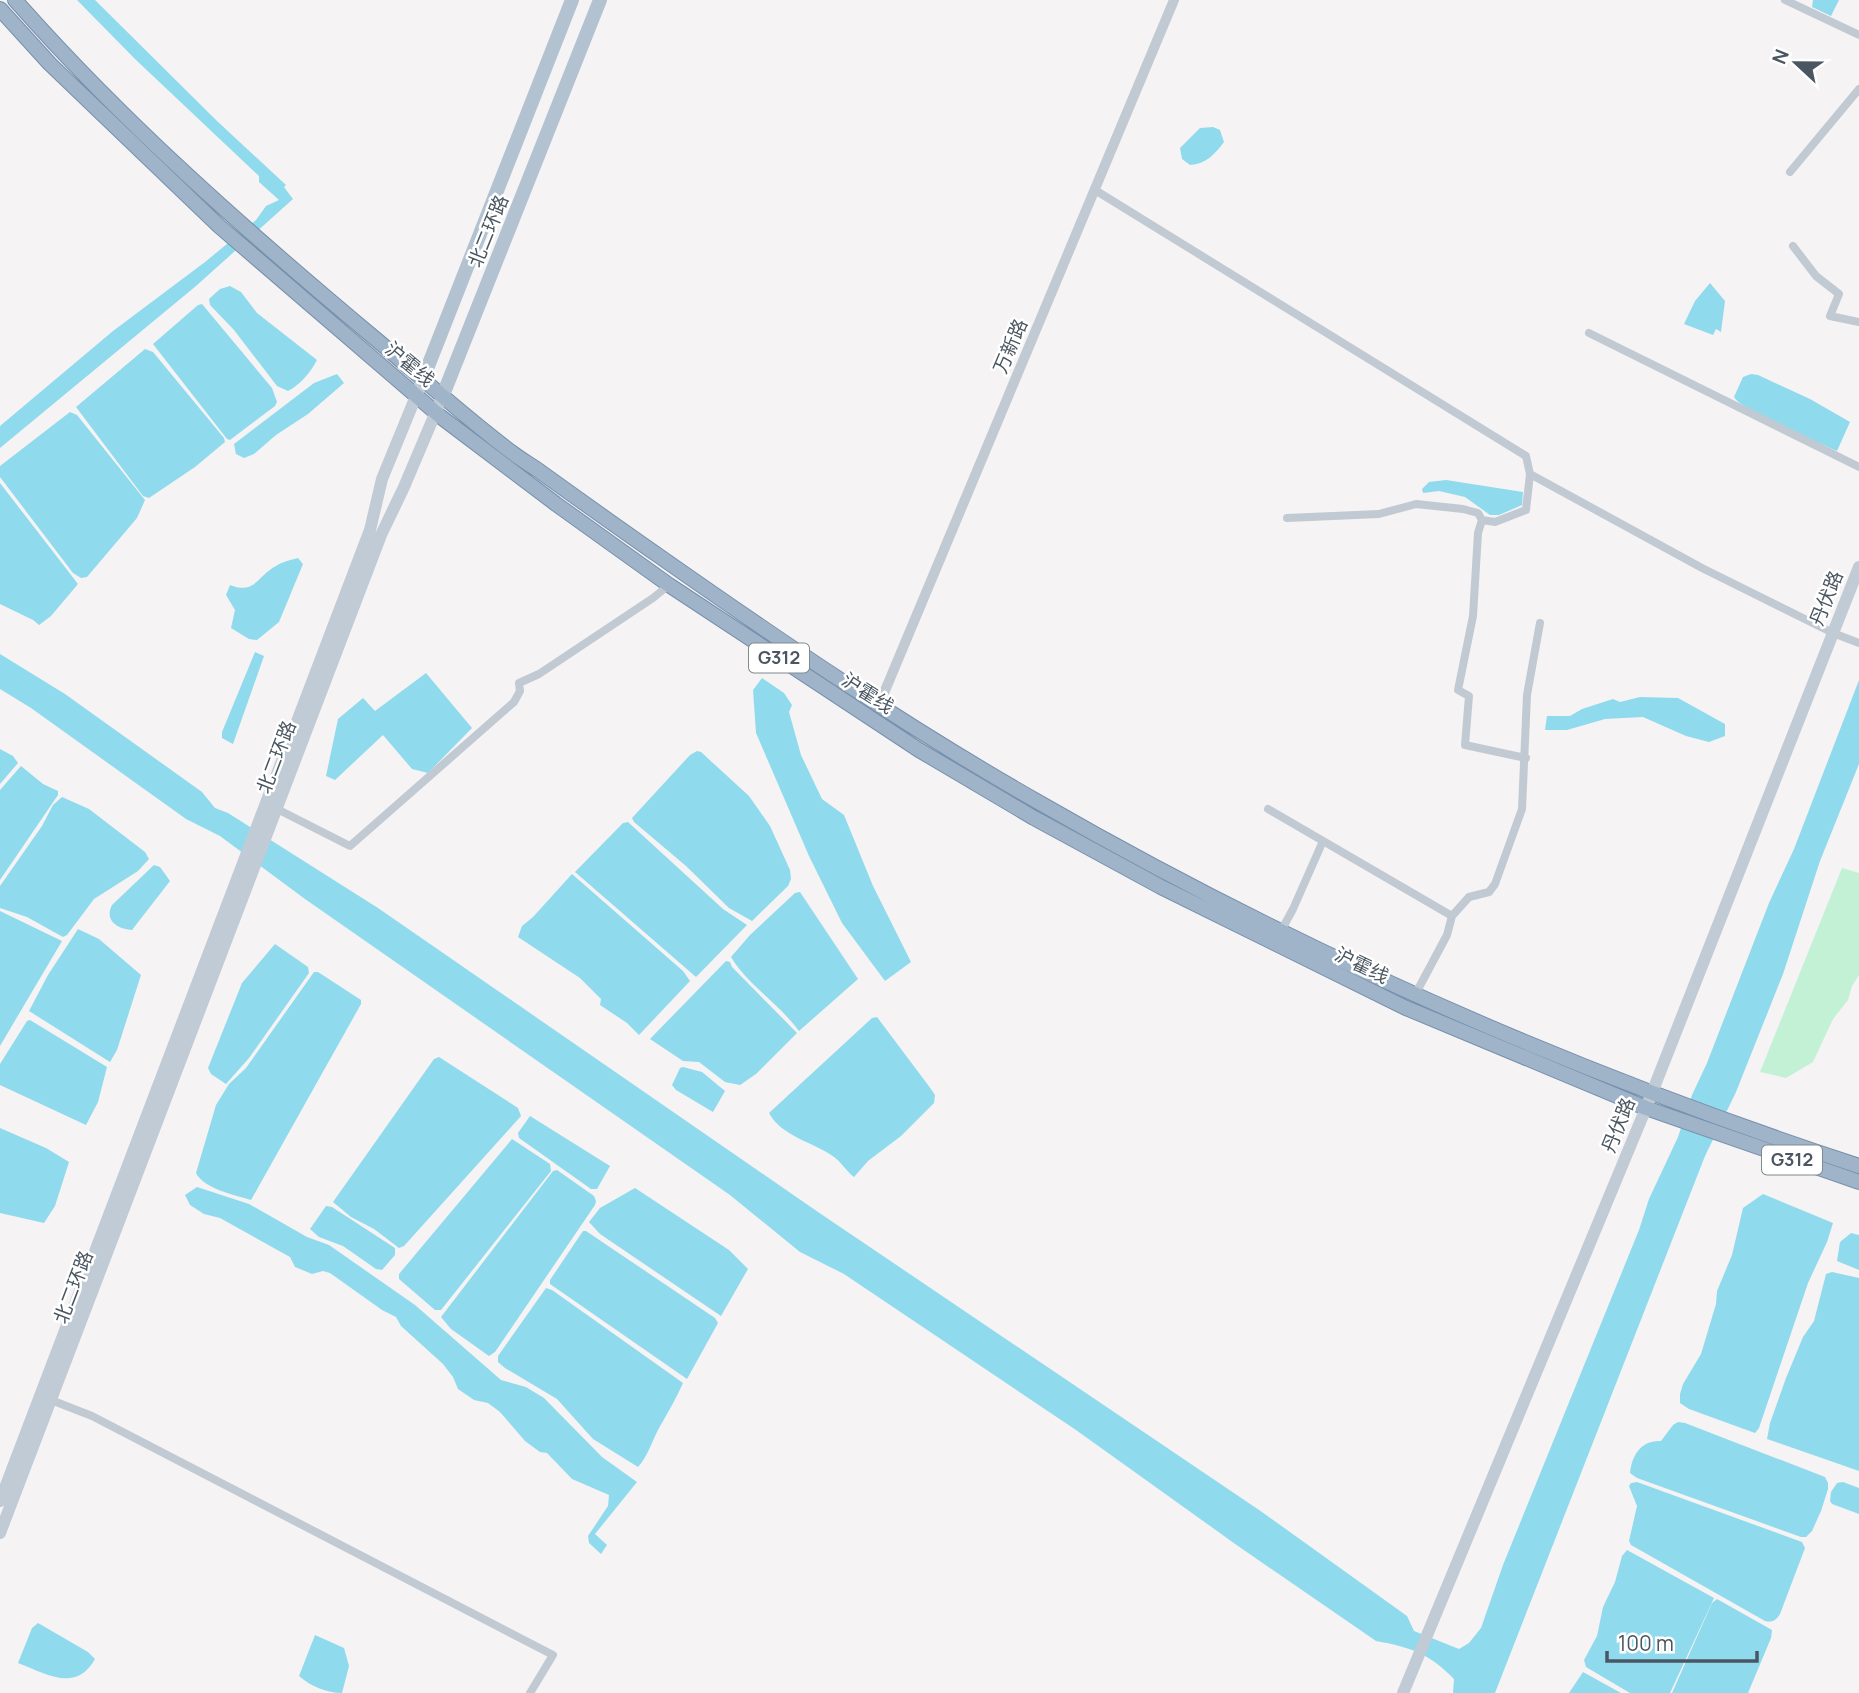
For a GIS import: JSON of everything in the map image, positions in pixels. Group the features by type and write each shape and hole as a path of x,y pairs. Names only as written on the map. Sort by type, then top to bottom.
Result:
{"highway":[{"name":"沪霍线","path":"15,0 117,109 231,216 516,456 764,630 879,705 1042,805 1168,873 1415,995 1652,1093 1859,1166"},
{"name":"沪霍线","path":"0,9 50,64 219,226 436,412 556,504 669,585 919,750 1161,887 1406,1008 1646,1108 1859,1182"},
{"path":"1406,1008 1415,995"}],"main road":[{"name":"北二环路","path":"271,812 370,530 382,479 572,0"},
{"name":"北二环路","path":"0,1501 381,535 443,395 600,0"},
{"name":"丹伏路","path":"1403,1693 1839,635 1859,567"},
{"name":"北二环路","path":"0,1533 244,878"}],"street":[{"name":"万新路","path":"879,705 1174,0"},
{"path":"1784,0 1859,36"},
{"path":"1790,172 1859,89"},
{"path":"1095,190 1526,456 1530,474 1526,510 1495,522 1482,520"},
{"path":"1793,246 1816,276 1839,294 1830,316 1859,322"},
{"path":"1589,333 1859,467"},
{"path":"1530,474 1702,568 1859,643"},
{"path":"1287,518 1378,514 1416,504 1478,513 1482,520 1478,533 1473,616 1458,690 1469,696 1465,745 1526,758"},
{"path":"271,812 350,846 514,702 520,691 519,683 539,674 669,585"},
{"path":"1415,995 1447,935 1452,916 1469,897 1489,892 1495,884 1522,809 1527,695 1540,623"},
{"path":"1268,809 1452,916"},
{"path":"1282,931 1322,841"},
{"path":"51,1399 92,1416 553,1655 530,1693"}],"green space":[{"path":"1842,868 1859,873 1859,975 1848,1000 1833,1019 1813,1062 1786,1078 1760,1072"}],"water":[{"path":"77,0 95,0 286,185 284,187 293,199 196,286 0,448 0,426 113,331 256,220 266,206 279,200 259,182 259,176"},
{"path":"1813,0 1839,0 1831,16 1812,7"},
{"path":"1213,127 1220,130 1224,142 1214,154 1190,165 1182,159 1180,148 1200,128"},
{"path":"1710,283 1725,301 1721,332 1716,329 1713,335 1684,324 1695,301"},
{"path":"230,286 241,292 257,313 317,360 305,378 288,391 277,386 234,330 210,305 209,299 220,289"},
{"path":"202,304 272,388 277,402 230,440 153,344"},
{"path":"145,349 153,352 225,442 195,467 149,498 143,496 76,407"},
{"path":"337,374 344,383 308,414 276,435 254,454 244,458 236,454 234,444 314,383"},
{"path":"1751,374 1810,399 1850,422 1837,451 1740,404 1734,397 1743,377"},
{"path":"70,412 77,415 145,500 137,518 87,577 81,578 73,573 0,477 0,466"},
{"path":"1446,480 1523,492 1522,505 1499,515 1490,515 1465,497 1439,491 1423,493 1422,489 1429,482"},
{"path":"0,483 78,584 51,616 39,625 0,604"},
{"path":"298,558 303,564 279,622 257,640 249,639 231,628 235,610 226,595 230,585 245,588 251,586 278,565"},
{"path":"255,652 264,656 233,744 222,738 222,732"},
{"path":"0,654 65,694 202,792 215,808 228,813 378,908 818,1212 1262,1512 1407,1616 1414,1631 1459,1649 1469,1643 1481,1628 1503,1565 1639,1230 1649,1199 1678,1137 1692,1095 1769,903 1794,849 1859,680 1859,764 1820,861 1783,974 1736,1092 1705,1156 1495,1693 1453,1693 1454,1679 1436,1663 1409,1649 1376,1641 1076,1430 844,1274 800,1252 730,1195 305,899 220,836 186,819 31,708 0,689"},
{"path":"426,673 472,728 428,773 412,769 383,735 335,780 326,776 338,719 363,698 375,711"},
{"path":"762,678 784,693 792,705 789,712 801,755 822,799 844,815 873,886 911,962 885,981 842,923 809,856 756,733 753,690"},
{"path":"1640,697 1678,698 1725,724 1725,736 1709,742 1686,736 1643,717 1605,719 1567,730 1545,730 1547,716 1570,716 1613,699 1620,702"},
{"path":"0,749 13,756 18,763 0,784"},
{"path":"697,751 749,796 770,826 790,870 791,879 788,886 752,921 729,908 632,818 690,755"},
{"path":"21,766 43,784 58,791 58,795 0,880 0,790"},
{"path":"62,797 89,809 145,852 149,859 138,871 94,899 63,937 27,917 0,908 0,886 42,826 53,805"},
{"path":"628,822 723,909 747,925 696,977 575,872 623,823"},
{"path":"154,865 160,867 170,881 132,930 117,926 110,916 112,905"},
{"path":"572,874 683,971 690,981 639,1035 627,1023 600,1005 601,999 580,978 518,937 522,926"},
{"path":"800,892 858,979 799,1031 746,977 731,957 750,935 795,893"},
{"path":"0,911 62,941 0,1046"},
{"path":"78,929 99,939 141,975 117,1050 110,1062 29,1011 48,975"},
{"path":"275,944 308,967 309,973 249,1058 226,1084 211,1074 208,1068 242,983"},
{"path":"726,961 730,962 797,1033 756,1074 740,1085 725,1082 699,1062 683,1061 650,1039"},
{"path":"314,972 361,1000 361,1004 251,1200 213,1187 196,1173 216,1105 229,1084 246,1068"},
{"path":"877,1017 935,1095 934,1103 901,1136 868,1161 854,1177 834,1157 782,1128 769,1113 872,1018"},
{"path":"30,1020 107,1067 98,1102 86,1125 0,1085 0,1064"},
{"path":"439,1057 518,1108 521,1116 404,1246 399,1248 333,1202 434,1059"},
{"path":"683,1067 702,1072 725,1091 713,1112 672,1085"},
{"path":"530,1116 610,1166 597,1189 591,1189 519,1138 518,1133"},
{"path":"0,1128 46,1148 69,1162 55,1206 44,1223 0,1213"},
{"path":"512,1139 550,1164 551,1171 441,1310 435,1310 399,1279 399,1274"},
{"path":"557,1170 594,1196 595,1205 495,1352 489,1356 451,1329 441,1317 553,1171"},
{"path":"197,1187 249,1204 307,1237 329,1245 415,1305 501,1380 526,1387 544,1398 602,1457 637,1482 595,1534 607,1545 601,1554 589,1543 588,1536 608,1506 609,1495 572,1479 547,1453 540,1452 525,1441 500,1412 488,1403 474,1400 458,1389 443,1364 401,1326 396,1317 330,1273 323,1271 312,1274 295,1267 290,1257 220,1218 204,1214 190,1205 185,1195"},
{"path":"635,1188 729,1250 748,1269 721,1316 600,1234 589,1222 600,1208"},
{"path":"1763,1194 1833,1223 1808,1283 1759,1428 1755,1433 1689,1409 1680,1403 1680,1394 1701,1354 1716,1304 1717,1291 1732,1255 1743,1208"},
{"path":"326,1206 332,1207 395,1248 395,1255 382,1270 376,1269 343,1246 319,1237 310,1229"},
{"path":"583,1231 715,1318 718,1323 687,1379 550,1284 550,1280"},
{"path":"1851,1233 1859,1235 1859,1270 1837,1261 1840,1242"},
{"path":"1832,1272 1859,1278 1859,1471 1767,1439 1786,1378 1803,1337 1814,1321 1826,1274"},
{"path":"546,1288 683,1383 638,1467 593,1439 557,1399 498,1362 498,1356"},
{"path":"1678,1422 1825,1477 1828,1489 1812,1531 1806,1537 1801,1537 1637,1478 1630,1473 1639,1450 1648,1443 1661,1441"},
{"path":"1637,1482 1802,1542 1805,1548 1777,1618 1765,1621 1631,1545 1629,1541 1637,1506 1629,1486"},
{"path":"1843,1482 1859,1488 1859,1514 1830,1501 1831,1492 1837,1483"},
{"path":"1627,1550 1714,1598 1670,1693 1630,1693 1586,1667 1584,1660 1597,1636 1603,1607 1615,1582 1622,1556"},
{"path":"1717,1599 1772,1630 1748,1693 1672,1693 1712,1603"},
{"path":"38,1623 88,1652 95,1659 79,1676 70,1678 50,1676 18,1663 32,1628"},
{"path":"315,1635 344,1648 349,1666 342,1693 319,1688 299,1676"},
{"path":"1583,1672 1621,1693 1569,1693"}]}
